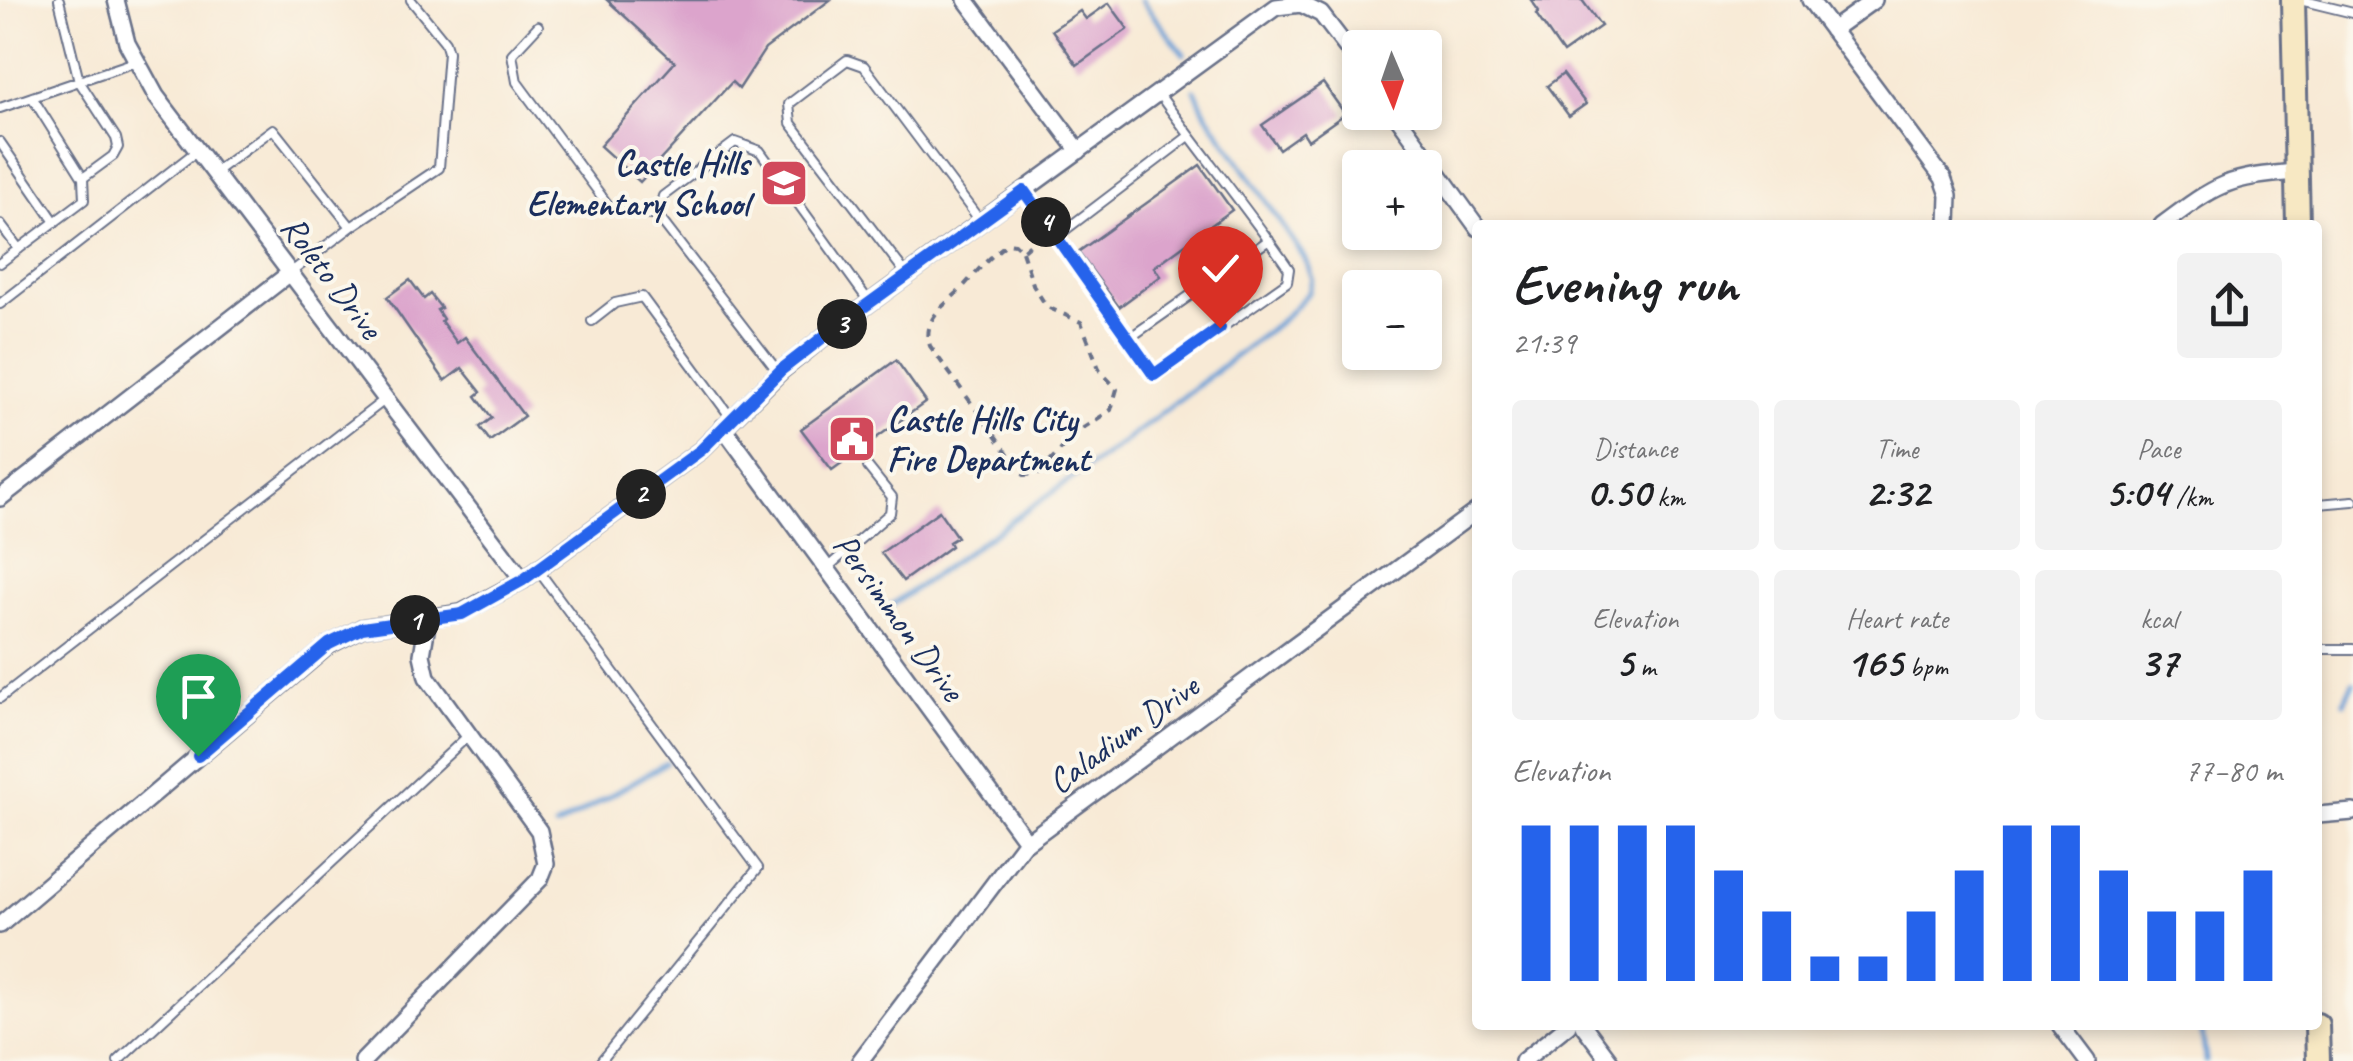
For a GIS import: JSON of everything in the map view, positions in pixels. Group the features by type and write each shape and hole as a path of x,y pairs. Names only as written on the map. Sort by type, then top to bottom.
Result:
{"main road":[{"path":"2296,0 2298,220"},
{"path":"2316,1030 2318,1061"}],"street":[{"name":"Roleto Drive","path":"116,0 135,62 156,96 523,580"},
{"path":"966,0 1079,151"},
{"path":"1810,0 1943,178 1949,195 1948,220"},
{"path":"1832,30 1874,0"},
{"path":"0,925 329,644 362,628 462,614 538,570 701,450 778,373 1276,8 1301,4 1321,14 1342,41"},
{"path":"1407,130 1472,220"},
{"path":"2169,220 2222,182 2250,175 2298,172"},
{"path":"0,498 290,272"},
{"name":"Persimmon Drive","path":"728,423 826,568 1027,842"},
{"name":"Caladium Drive","path":"860,1061 1027,842 1472,514"},
{"path":"362,1061 540,879 546,864 538,831 427,676 422,655 428,619"},
{"path":"2322,815 2353,812"},
{"path":"1523,1061 1562,1030"},
{"path":"1587,1030 1610,1061"},
{"path":"2064,1030 2087,1061"}],"lane":[{"path":"59,0 79,81 118,147 113,156 84,178"},
{"path":"290,272 439,168 448,52 412,0"},
{"path":"2296,0 2353,13"},
{"path":"538,26 512,54 517,82 610,208 658,216 778,373"},
{"path":"908,276 791,123 789,104 847,60 864,66 981,222"},
{"path":"0,108 135,62"},
{"path":"1024,191 1154,375 1286,282 1290,269 1158,92"},
{"path":"0,263 84,200 84,178 32,97"},
{"path":"215,172 273,129 350,227"},
{"path":"1056,236 1189,136"},
{"path":"0,142 55,222"},
{"path":"658,216 662,196 735,142 760,151 870,303"},
{"path":"0,304 198,150"},
{"path":"0,224 19,249"},
{"path":"1128,339 1269,240"},
{"path":"592,321 615,303 642,298 728,423"},
{"path":"0,698 387,398"},
{"path":"826,568 890,513 892,497 868,467"},
{"path":"2322,504 2353,501"},
{"path":"538,570 758,868 601,1061"},
{"path":"2322,650 2353,648"},
{"path":"118,1061 469,735"}],"path":[{"path":"1022,250 1050,228"},
{"path":"1008,243 1022,250 1040,298 1047,307 1080,322 1100,371 1117,389 1112,410 1077,432 1039,474 1032,475 1024,475 930,346 927,336 938,307 983,262 1008,243"}],"building":[{"path":"607,0 830,0 765,49 739,89 732,82 640,182 600,146 675,62"},
{"path":"1531,0 1582,0 1601,26 1563,53"},
{"path":"1109,3 1128,29 1077,65 1052,30 1080,11 1086,19"},
{"path":"1563,74 1586,104 1569,116 1547,86"},
{"path":"1323,83 1342,110 1342,116 1308,140 1303,132 1279,149 1262,125"},
{"path":"1200,165 1232,210 1154,267 1161,276 1119,307 1078,252"},
{"path":"410,280 424,299 430,294 441,308 437,310 441,321 457,343 465,337 524,416 490,441 480,427 492,418 476,396 481,392 462,368 445,381 387,297"},
{"path":"896,360 926,402 832,470 801,429"},
{"path":"939,511 957,537 949,542 951,546 903,581 881,553"}],"waterway":[{"path":"1141,0 1184,54"},
{"path":"884,607 1124,442 1282,320 1309,292 1312,278 1304,257 1204,110 1195,90"},
{"path":"2344,702 2353,683"},
{"path":"556,827 666,763"},
{"path":"2202,1030 2206,1061"}],"place":[{"name":"Castle Hills Elementary School","path":"784,183"},
{"name":"Castle Hills City Fire Department","path":"852,439"}],"route":[{"path":"198,756 329,644 362,628 462,614 523,580 701,450 781,370 835,328 1024,191 1154,375 1220,328"}]}
